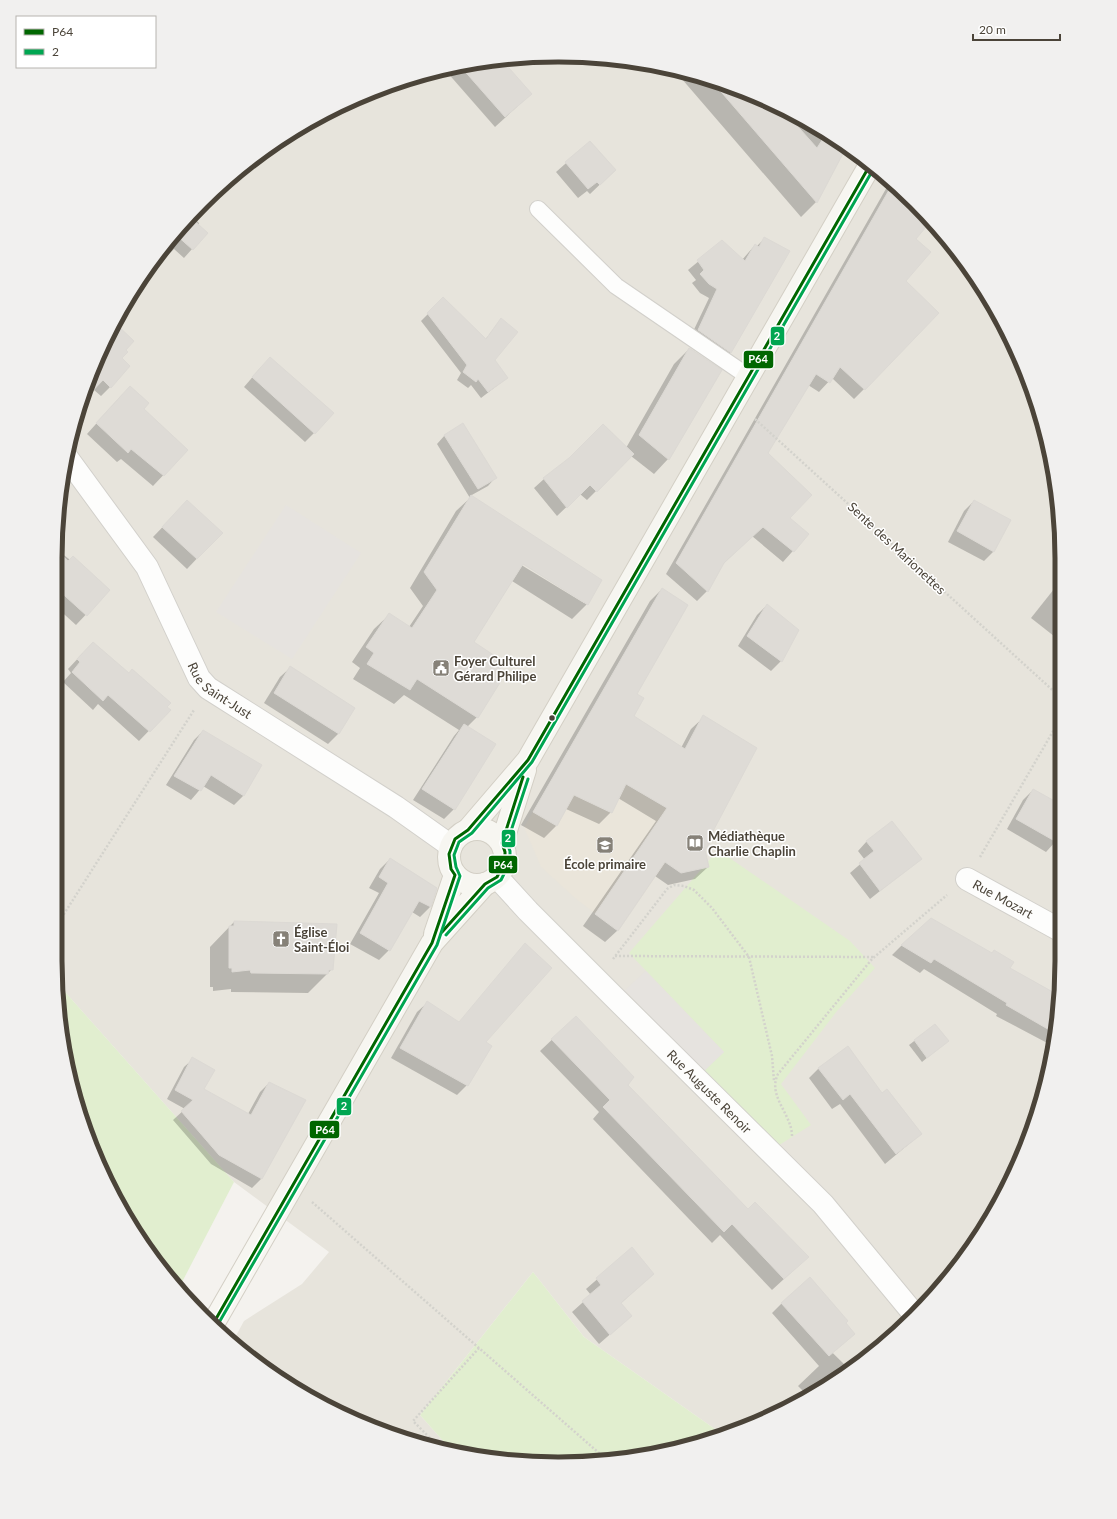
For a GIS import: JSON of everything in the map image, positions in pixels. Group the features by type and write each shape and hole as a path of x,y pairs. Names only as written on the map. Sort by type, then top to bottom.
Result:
{"main road":[{"path":"491,881 469,884 461,881 455,875 449,861 451,846 458,836 468,830 528,760 867,170"},
{"path":"502,843 528,760"},
{"path":"432,943 491,881 505,861 505,852 502,843 496,836 487,831 478,829 468,830"},
{"path":"215,1320 432,943 455,875"}],"street":[{"name":"Rue Saint-Just","path":"72,464 146,567 198,678 208,688 390,804 451,846"},
{"name":"Rue Mozart","path":"967,879 1055,927"},
{"name":"Rue Auguste Renoir","path":"491,881 528,911 823,1204 911,1311"}],"lane":[{"path":"538,209 616,286 749,376"}],"path":[{"name":"Sente des Marionettes","path":"735,401 1055,692"},
{"path":"62,917 208,688"},
{"path":"774,1089 775,1080 778,1074 874,957 967,879 1055,728"},
{"path":"596,980 667,889 674,885 684,886 694,890 712,908 749,957 772,1056 774,1089 793,1133 789,1171"},
{"path":"614,956 874,957"},
{"path":"293,1185 601,1455"},
{"path":"433,1441 413,1421 479,1348"}],"shaded area":[{"path":"558,62 591,63 623,66 687,79 718,88 778,113 834,146 886,185 910,207 952,256 988,310 1004,339 1029,399 1045,462 1051,494 1055,558 1054,993 1051,1025 1038,1089 1029,1120 1004,1180 988,1209 952,1263 910,1312 886,1334 861,1354 807,1390 778,1406 718,1431 584,1337 533,1272 420,1415 445,1443 399,1431 339,1406 283,1373 235,1337 244,1321 302,1284 329,1252 234,1182 63,990 63,526 66,494 79,430 88,399 113,339 129,310 165,256 207,207 231,185 256,165 310,129 339,113 399,88 430,79 494,66"},
{"path":"286,505 361,553 292,659 216,612"},
{"name":"École primaire","path":"569,751 693,824 618,931 575,898 541,867 524,827"},
{"path":"646,971 724,1052 703,1072 625,990"}],"green space":[{"path":"718,850 850,941 875,968 837,1011 781,1084 811,1125 776,1147 703,1072 724,1052 629,953"},
{"path":"63,990 234,1182 181,1283 146,1236 129,1209 113,1180 100,1151 88,1120 79,1089 66,1025"},
{"path":"533,1272 584,1337 718,1431 687,1440 623,1453 591,1456 526,1456 494,1453 445,1443 420,1415"}],"building":[{"path":"506,65 532,94 505,117 465,71"},
{"path":"718,88 749,100 793,121 817,148 823,139 844,153 817,203"},
{"path":"590,141 616,170 600,185 597,182 588,189 565,162"},
{"path":"890,189 927,226 916,239 931,252 906,281 939,313 865,390 840,367 830,383 816,374 768,453 812,495 790,518 809,534 794,552 763,527 724,563 708,592 676,563"},
{"path":"194,221 208,233 193,250 179,238"},
{"path":"764,237 790,251 731,353 698,330 717,289 709,284 700,274 704,270 697,260 722,240 745,261 755,244 759,247"},
{"path":"443,297 486,339 501,318 518,332 495,360 508,378 488,392 478,379 476,382 463,372 467,365 427,313"},
{"path":"119,327 134,341 126,350 128,352 122,358 130,366 111,388 103,380 90,394 100,368"},
{"path":"689,348 722,370 669,460 639,435"},
{"path":"270,357 334,413 315,434 252,377"},
{"path":"130,386 149,403 144,409 188,450 164,476 131,449 128,453 96,423"},
{"path":"463,423 497,478 478,489 444,435"},
{"path":"603,424 634,454 597,492 590,485 567,508 543,478 569,458"},
{"path":"471,495 602,580 588,605 523,564 474,642 504,662 495,677 501,681 478,718 417,679 410,690 367,664 374,653 366,647 389,613 412,628 437,590 424,572"},
{"path":"187,500 223,533 197,559 162,527"},
{"path":"974,500 1011,520 994,552 957,531"},
{"path":"62,556 68,561 73,556 110,590 87,616 62,593"},
{"path":"662,588 688,605 637,694 644,698 634,716 685,749 703,715 757,748 711,835 714,836 705,850 709,867 681,873 665,862 618,931 595,914 667,808 626,784 612,813 574,795 557,826 533,812"},
{"path":"767,604 799,630 782,662 747,636"},
{"path":"93,642 129,673 132,669 171,703 167,707 171,710 150,732 108,695 103,701 72,672 80,662 77,659"},
{"path":"290,666 355,708 339,734 274,693"},
{"path":"464,724 496,744 455,810 422,789"},
{"path":"203,730 262,765 244,796 211,775 201,791 174,776"},
{"path":"1033,789 1055,801 1055,841 1016,819"},
{"path":"892,821 922,859 880,891 859,863 874,851 866,841"},
{"path":"390,858 437,888 431,907 419,901 390,951 360,933 388,883 379,877"},
{"path":"931,918 992,953 994,950 1014,962 1010,968 1054,993 1050,1030 1006,1005 1007,1003 934,959 931,963 901,945"},
{"name":"Église Saint-Éloi","path":"234,921 337,924 333,970 329,970 328,974 251,973 250,970 232,972 232,968 229,968 229,926 234,926"},
{"path":"525,943 552,968 486,1042 492,1046 468,1086 400,1048 427,1001 459,1022"},
{"path":"576,1016 634,1077 628,1085 748,1209 755,1202 809,1257 784,1279 732,1224 724,1232 603,1107 610,1100 551,1039"},
{"path":"935,1024 949,1041 927,1058 914,1040"},
{"path":"848,1046 882,1093 887,1089 922,1134 896,1154 850,1094 843,1100 818,1068"},
{"path":"192,1057 215,1070 204,1089 251,1115 269,1082 306,1100 262,1179 219,1155 181,1111 193,1100 175,1090"},
{"path":"632,1247 654,1274 621,1303 632,1316 610,1335 582,1301 601,1285 596,1278"},
{"path":"810,1277 848,1321 846,1323 855,1334 829,1356 781,1303"}],"transit line":[{"name":"P64","path":"215,1320 432,943 455,875 451,869 449,854 455,839 468,830 528,760 867,170"},
{"name":"2","path":"219,1323 437,945 460,876 456,867 454,855 459,842 472,833 532,762 871,173"},
{"name":"P64","path":"442,932 485,884 497,877 505,861 505,852 502,843 523,777"},
{"name":"2","path":"446,935 488,888 501,880 510,862 510,851 507,843 528,779"}],"place":[{"name":"Foyer Culturel Gérard Philipe","path":"441,668"},
{"name":"Médiathèque Charlie Chaplin","path":"695,843"},
{"name":"École primaire","path":"605,845"},
{"name":"Église Saint-Éloi","path":"281,939"}]}
